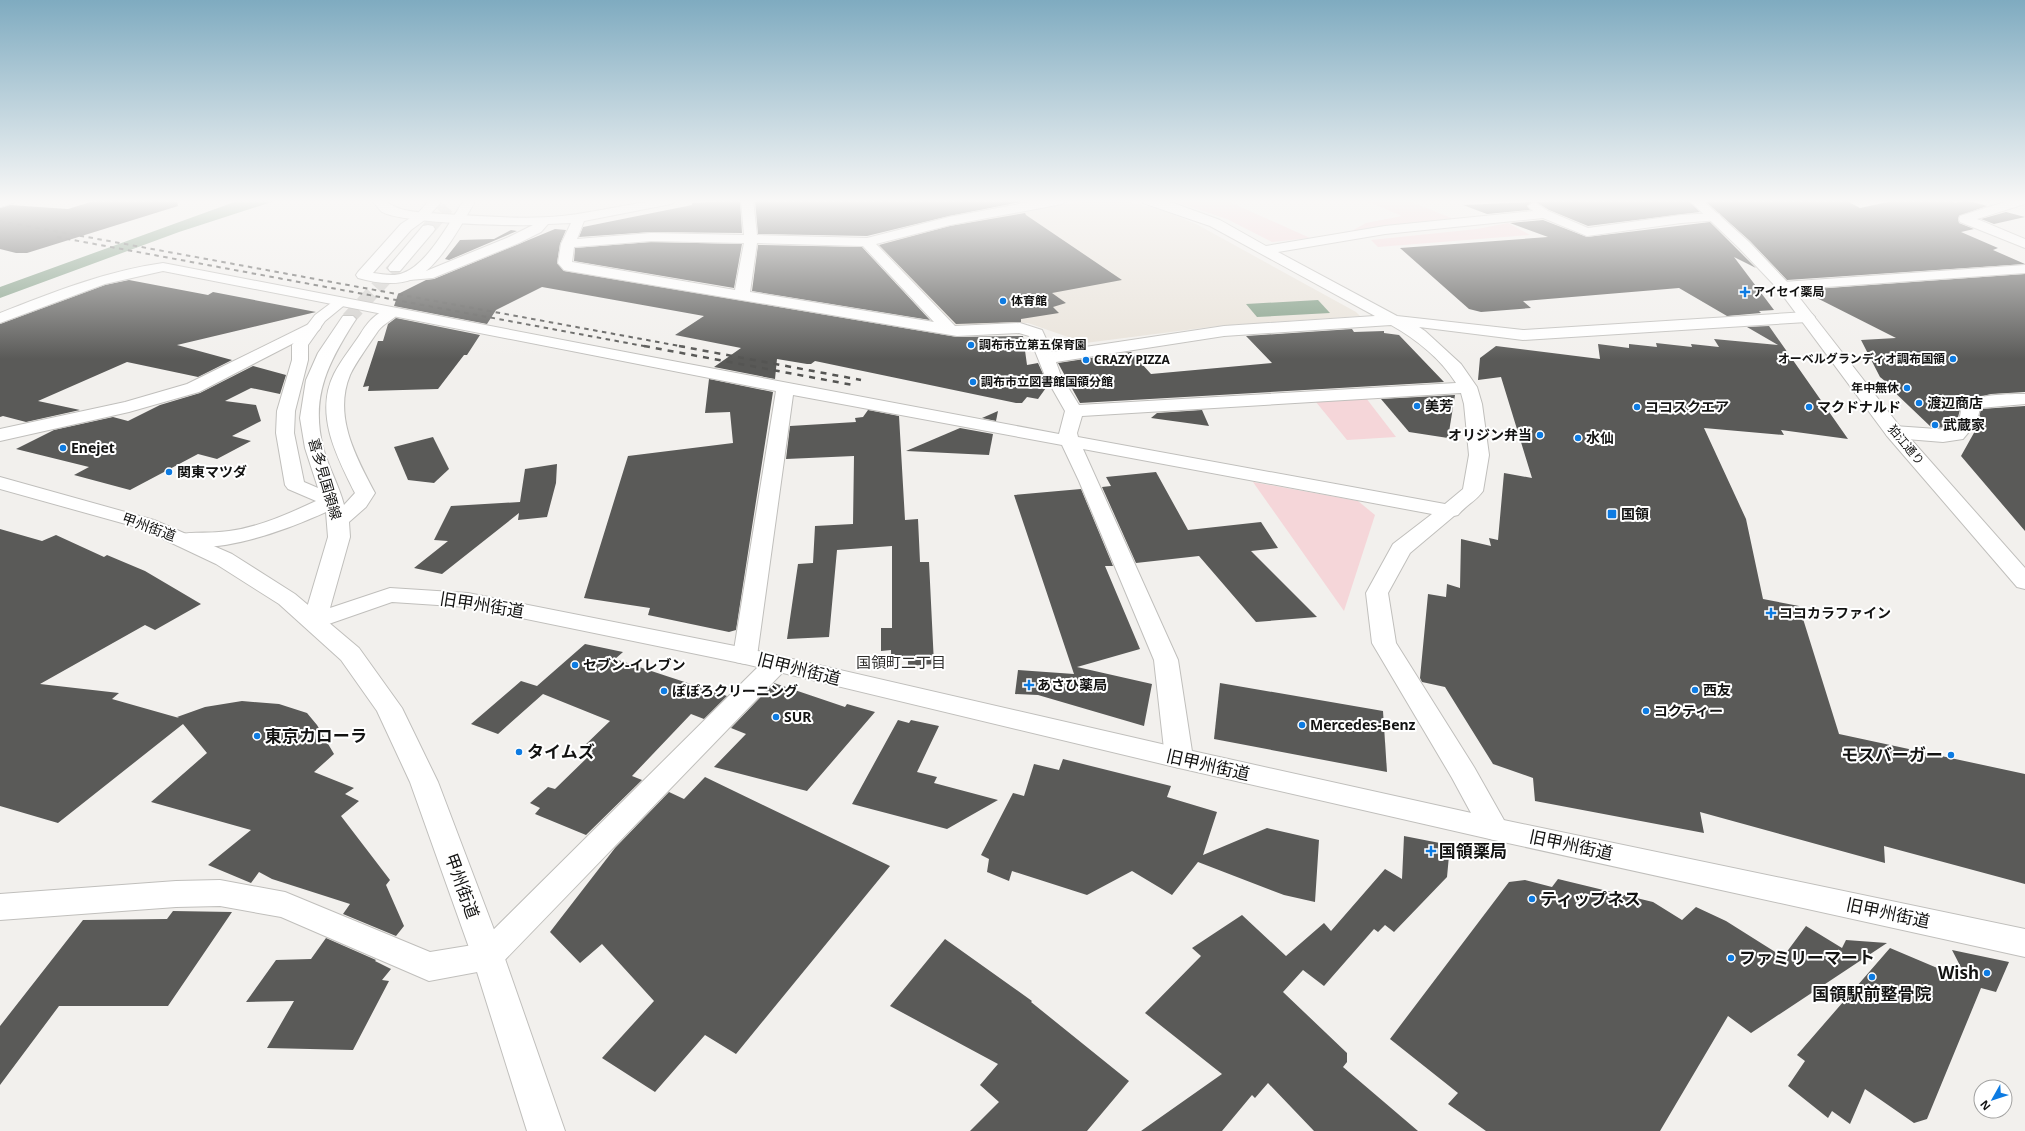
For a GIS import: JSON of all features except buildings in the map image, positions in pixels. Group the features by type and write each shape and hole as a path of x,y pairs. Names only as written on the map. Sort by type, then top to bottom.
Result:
{"main road":[{"path":"383,253 363,275 386,280 409,276 428,275 483,253"},
{"path":"395,268 408,253"},
{"path":"409,276 417,272 433,253"},
{"path":"567,253 566,263 569,267 742,294 957,331 1020,328 1036,333 1047,358 1052,376 1074,411 1068,433 1070,442 1089,481 1166,660 1179,758"},
{"path":"742,294 749,253"},
{"path":"877,253 949,329"},
{"path":"1269,253 1419,334 1455,368 1468,387 1473,404 1479,455 1473,491 1451,511 1401,549 1377,593 1384,643 1464,774 1494,829"},
{"name":"狛江通り","path":"1750,253 1783,286 1894,432 2025,582"},
{"path":"0,318 107,278 137,270 164,267 391,313 1070,442 1451,511"},
{"path":"1783,286 2025,269"},
{"path":"335,510 295,485 285,434 286,411 300,360 300,345 320,318 340,302"},
{"path":"184,540 227,538 257,532 287,522 359,503 366,494 346,458 338,434 335,410 338,386 345,367 371,328 391,313"},
{"path":"1047,358 1224,331 1395,320 1523,335 1807,317"},
{"name":"喜多見国領線","path":"315,621 339,537 335,510 314,448 309,418 315,380 326,353 348,319"},
{"path":"0,435 129,407 193,388 313,327"},
{"path":"1074,411 1468,387"},
{"path":"745,656 786,388"},
{"path":"1894,432 1943,436 1956,435 1966,426 1972,411 1971,406 1978,402 2025,399"},
{"name":"甲州街道","path":"0,483 147,524 224,559 287,599 315,621 350,654 389,708 424,782 488,956 546,1131"},
{"name":"旧甲州街道","path":"315,621 390,594 468,600 745,656 1179,758 1494,829 2025,943"},
{"path":"0,907 171,894 220,893 285,905 429,967 488,956 776,664"}],"shaded area":[{"path":"94,253 123,253 0,298 0,287"},
{"path":"885,253 1248,253 1356,312 1360,316 1218,326 1085,343 1028,323 956,325"},
{"path":"1318,300 1330,313 1257,317 1246,304"},
{"path":"1366,398 1396,437 1347,440 1316,402"},
{"path":"1253,482 1358,501 1375,515 1344,611"}],"tunnel":[{"path":"348,319 395,268"}],"railway":[{"path":"142,253 649,347"},
{"path":"173,253 685,347"},
{"path":"644,346 853,385"},
{"path":"679,346 861,380"}],"place":[{"name":"アイセイ薬局","path":"1745,292"},
{"name":"体育館","path":"1003,301"},
{"name":"調布市立第五保育園","path":"971,345"},
{"name":"オーベルグランディオ調布国領","path":"1953,359"},
{"name":"CRAZY PIZZA","path":"1086,360"},
{"name":"調布市立図書館国領分館","path":"973,382"},
{"name":"年中無休","path":"1907,388"},
{"name":"渡辺商店","path":"1919,403"},
{"name":"美芳","path":"1417,406"},
{"name":"ココスクエア","path":"1637,407"},
{"name":"マクドナルド","path":"1809,407"},
{"name":"武蔵家","path":"1935,425"},
{"name":"オリジン弁当","path":"1540,435"},
{"name":"水仙","path":"1578,438"},
{"name":"Enejet","path":"63,448"},
{"name":"関東マツダ","path":"169,472"},
{"name":"国領","path":"1612,514"},
{"name":"ココカラファイン","path":"1771,613"},
{"name":"セブン-イレブン","path":"575,665"},
{"name":"あさひ薬局","path":"1029,685"},
{"name":"西友","path":"1695,690"},
{"name":"ぽぽろクリーニング","path":"664,691"},
{"name":"コクティー","path":"1646,711"},
{"name":"SUR","path":"776,717"},
{"name":"Mercedes-Benz","path":"1302,725"},
{"name":"東京カローラ","path":"257,736"},
{"name":"タイムズ","path":"519,752"},
{"name":"モスバーガー","path":"1951,755"},
{"name":"国領薬局","path":"1431,851"},
{"name":"ティップネス","path":"1532,899"},
{"name":"ファミリーマート","path":"1731,958"},
{"name":"Wish","path":"1987,973"},
{"name":"国領駅前整骨院","path":"1872,977"}],"district":[{"name":"国領町二丁目","path":"901,663"}]}
